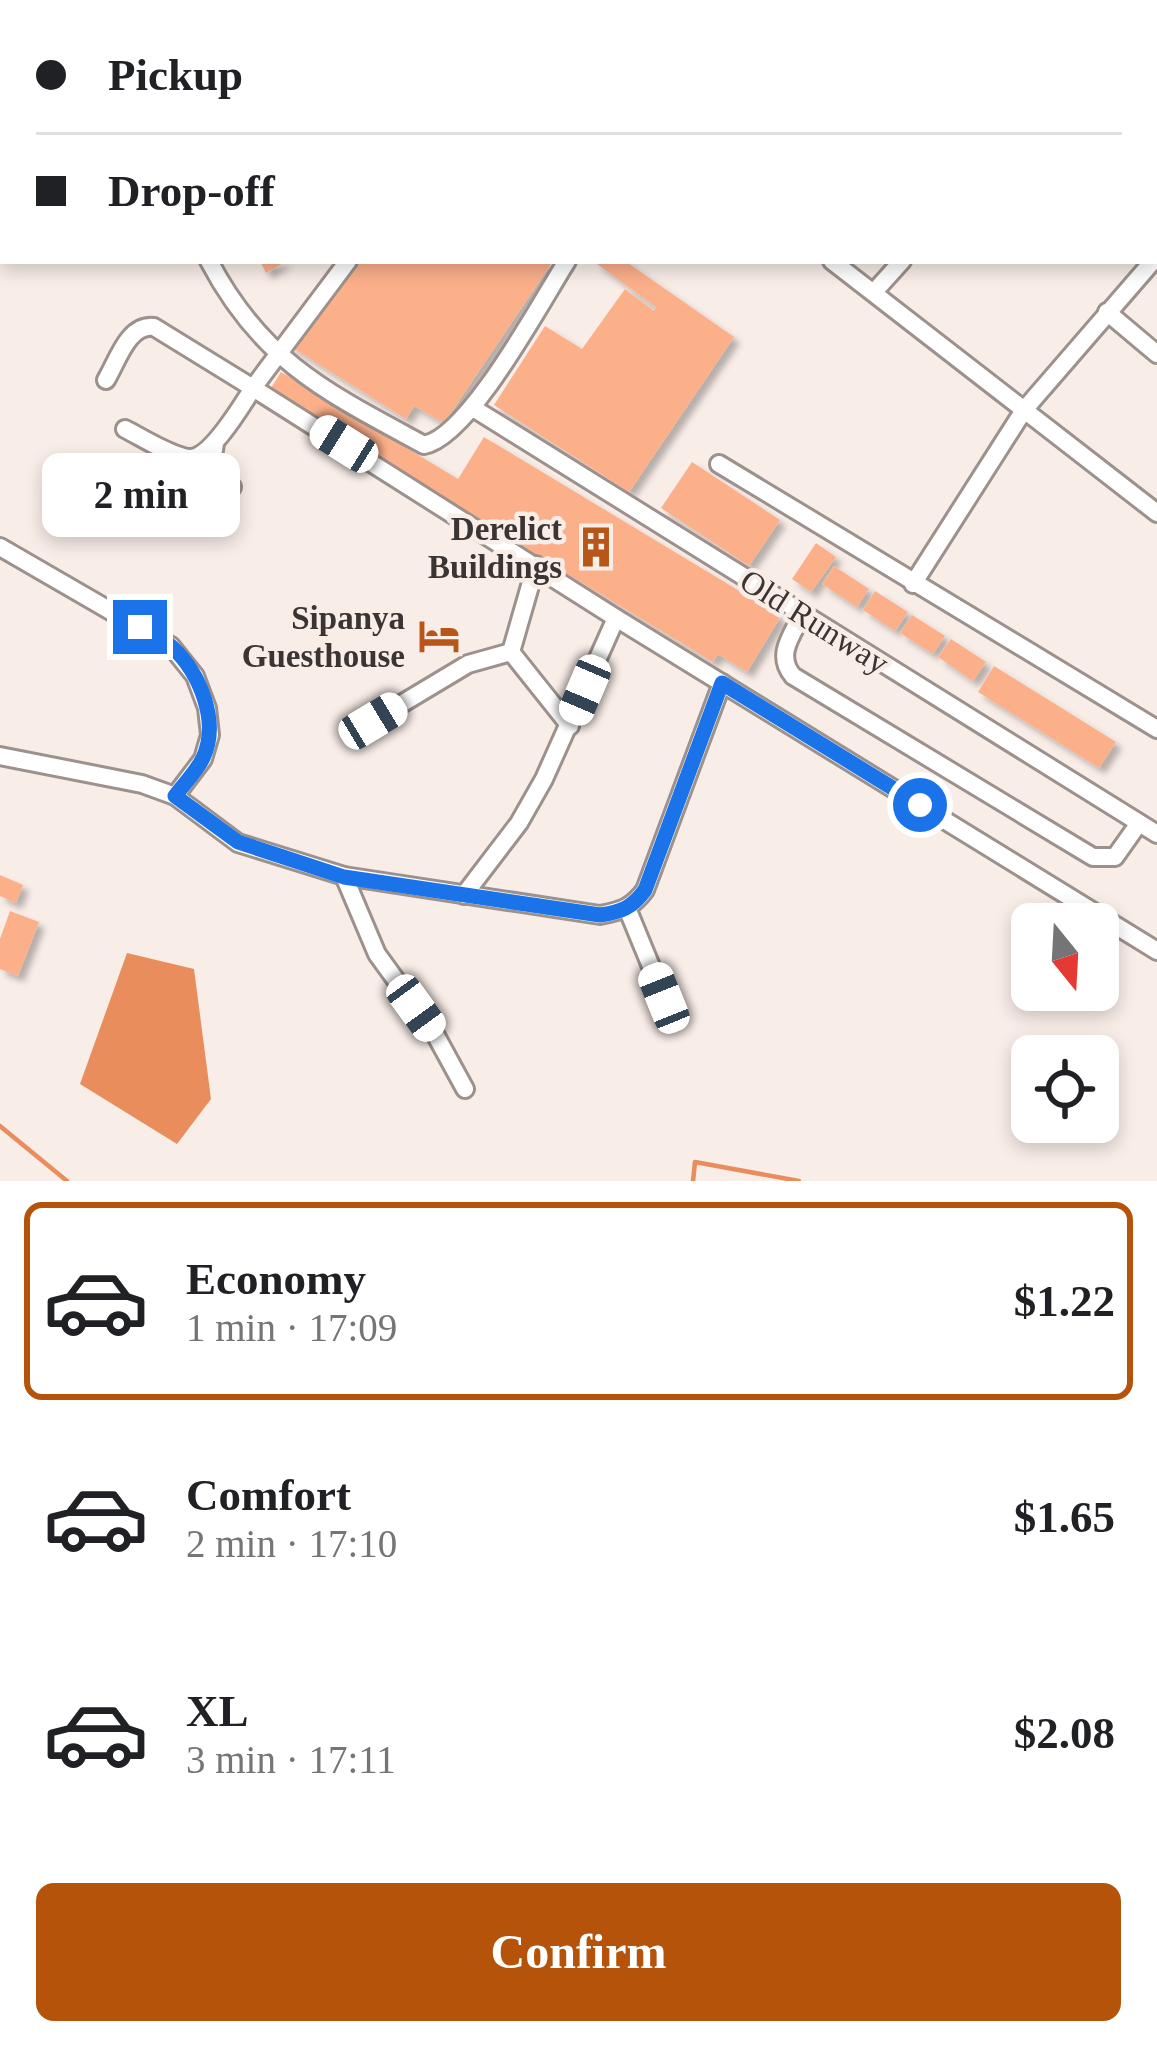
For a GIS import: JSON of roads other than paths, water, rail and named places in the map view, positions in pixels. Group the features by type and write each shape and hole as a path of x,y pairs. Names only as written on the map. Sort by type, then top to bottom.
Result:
{"street":[{"path":"210,264 232,306 277,356 340,400 424,445 437,442 473,408 565,264"},
{"path":"125,429 189,458 200,455 215,443 346,264"},
{"path":"836,264 1157,513"},
{"path":"874,292 899,264"},
{"path":"913,584 1024,410 1150,264"},
{"path":"1107,312 1157,354"},
{"path":"106,380 134,330 143,325 154,327 1157,951"},
{"name":"Old Runway","path":"473,408 1157,834"},
{"path":"215,443 212,464 232,487"},
{"path":"718,464 1157,729"},
{"path":"0,547 171,646 195,676 207,708 210,735 202,759 175,796"},
{"path":"511,652 536,565"},
{"path":"803,614 783,654 784,666 793,676 1093,857 1115,856 1139,823"},
{"path":"464,896 519,824 616,618"},
{"path":"373,721 468,664 511,652"},
{"path":"511,652 569,726"},
{"path":"0,756 142,784 175,796 238,842 344,877 600,915 627,908 645,890 722,683"},
{"path":"344,877 376,954 435,1034 465,1089"},
{"path":"627,908 664,998"}],"waterway":[{"path":"0,1126 67,1181"},
{"path":"693,1181 695,1162 799,1181"}],"place":[{"name":"Derelict Buildings","path":"596,547"},
{"name":"Sipanya Guesthouse","path":"439,636"}]}
